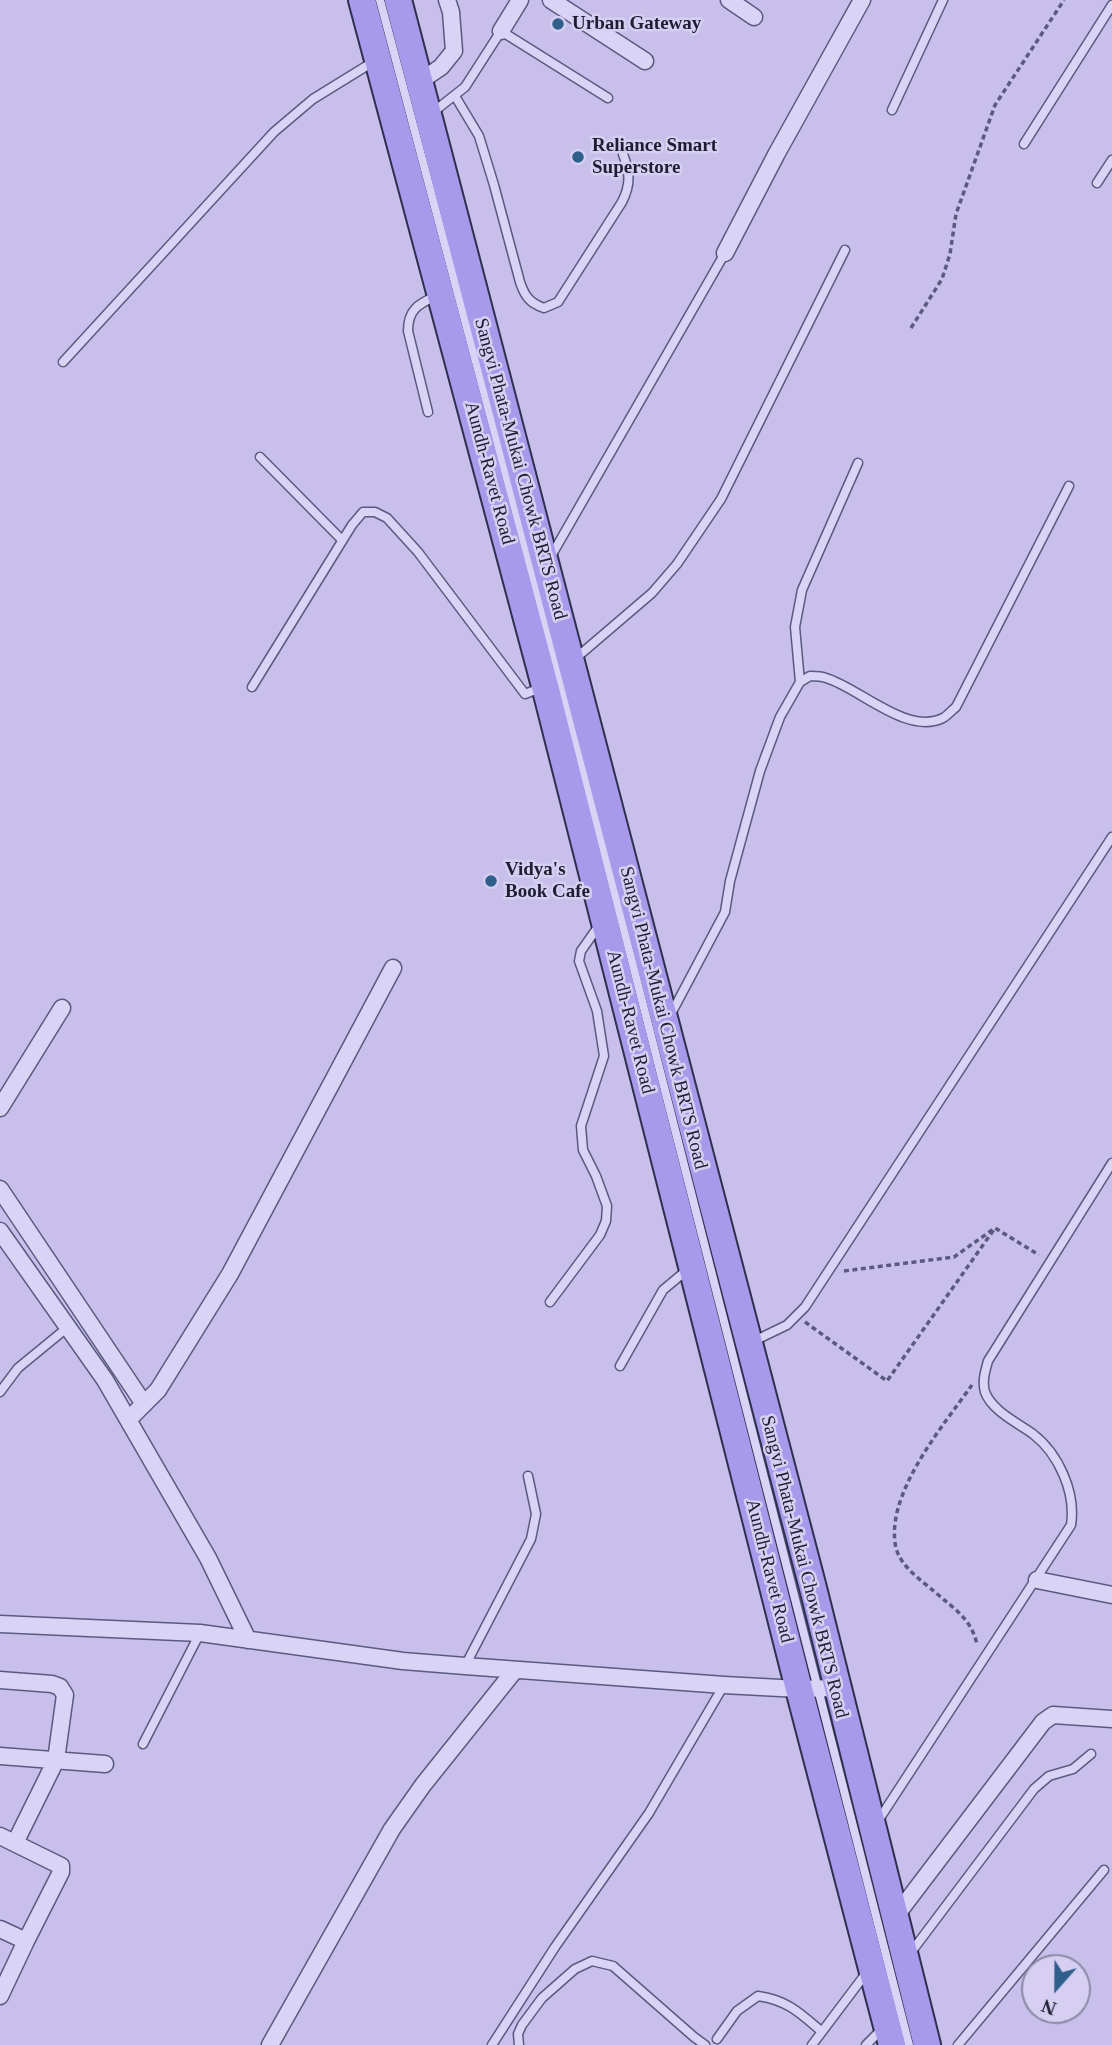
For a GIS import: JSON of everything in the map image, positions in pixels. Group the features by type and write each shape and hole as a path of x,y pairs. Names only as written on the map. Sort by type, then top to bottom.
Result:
{"main road":[{"name":"Aundh-Ravet Road","path":"362,0 442,294 666,1023 749,1343 871,1967 889,2035"},
{"name":"Aundh-Ravet Road","path":"398,0 547,564 558,674 604,919 692,1266 818,1688 873,1829 927,2045"}],"street":[{"path":"419,82 441,67 454,51 451,12 447,0"},
{"path":"501,31 520,0"},
{"path":"551,0 645,61"},
{"path":"729,0 754,18"},
{"path":"725,253 862,0"},
{"path":"129,1419 158,1390 230,1274 393,968"},
{"path":"0,1108 62,1008"},
{"path":"0,1189 144,1404"},
{"path":"0,1231 105,1380 129,1419 208,1558 248,1640"},
{"path":"1037,1580 1112,1595"},
{"path":"0,1624 200,1633 403,1661 724,1685 818,1688"},
{"path":"270,2045 392,1829 423,1785 515,1670"},
{"path":"0,1680 52,1684 64,1690 65,1695 56,1760 7,1840 62,1868 0,1996"},
{"path":"895,1917 1042,1722 1053,1715 1112,1720"},
{"path":"0,1756 105,1764"},
{"path":"0,1929 26,1941"}],"lane":[{"name":"Sangvi Phata-Mukai Chowk BRTS Road","path":"380,0 558,674 909,2045"},
{"path":"892,110 943,0"},
{"path":"1024,144 1112,5"},
{"path":"428,116 455,96 478,71 501,31 608,98"},
{"path":"63,362 274,132 313,99 378,59"},
{"path":"455,96 479,136 495,185 520,282 532,304 544,308 558,302 622,202 630,184 630,172 623,154"},
{"path":"1097,183 1112,160"},
{"path":"252,687 342,540 363,512 375,512 387,518 418,552 524,694 558,674 652,593 677,564 715,508 845,250"},
{"path":"547,564 725,253"},
{"path":"428,412 408,331 408,321 411,312 419,304 442,294"},
{"path":"260,457 342,540"},
{"path":"800,682 795,627 802,590 858,463"},
{"path":"666,1023 726,912 730,881 760,771 780,717 800,682 810,676 827,678 902,716 924,722 943,718 956,707 1069,486"},
{"path":"749,1343 775,1333 797,1316 829,1273 1112,837"},
{"path":"551,1302 600,1235 606,1221 607,1206 583,1150 581,1126 604,1056 603,1036 579,961 581,951 604,919"},
{"path":"873,1829 1071,1525 1073,1508 1068,1488 1052,1452 1002,1412 986,1395 983,1377 988,1361 1112,1163"},
{"path":"621,1366 663,1290 692,1266"},
{"path":"0,1392 18,1368 68,1327"},
{"path":"465,1666 531,1539 536,1514 528,1476"},
{"path":"143,1744 200,1633"},
{"path":"492,2045 555,1947 649,1813 724,1685"},
{"path":"905,1960 1034,1789 1049,1776 1073,1769 1091,1754"},
{"path":"958,2045 1104,1870"},
{"path":"519,2045 518,2034 522,2025 542,1997 575,1969 592,1961 613,1966 705,2045"},
{"path":"812,2045 871,1967"},
{"path":"718,2039 737,2011 758,1996 776,1999 792,2007 821,2031"},
{"path":"866,2045 889,2035"}],"path":[{"path":"911,328 942,279 950,254 956,214 995,104 1064,0"},
{"path":"829,1273 954,1257 995,1228"},
{"path":"995,1228 1050,1262"},
{"path":"797,1316 887,1381 995,1228"},
{"path":"979,1668 973,1626 907,1567 897,1549 894,1522 904,1491 926,1452 988,1361"}],"place":[{"name":"Urban Gateway","path":"558,24"},
{"name":"Reliance Smart Superstore","path":"578,157"},
{"name":"Vidya's Book Cafe","path":"491,881"}]}
